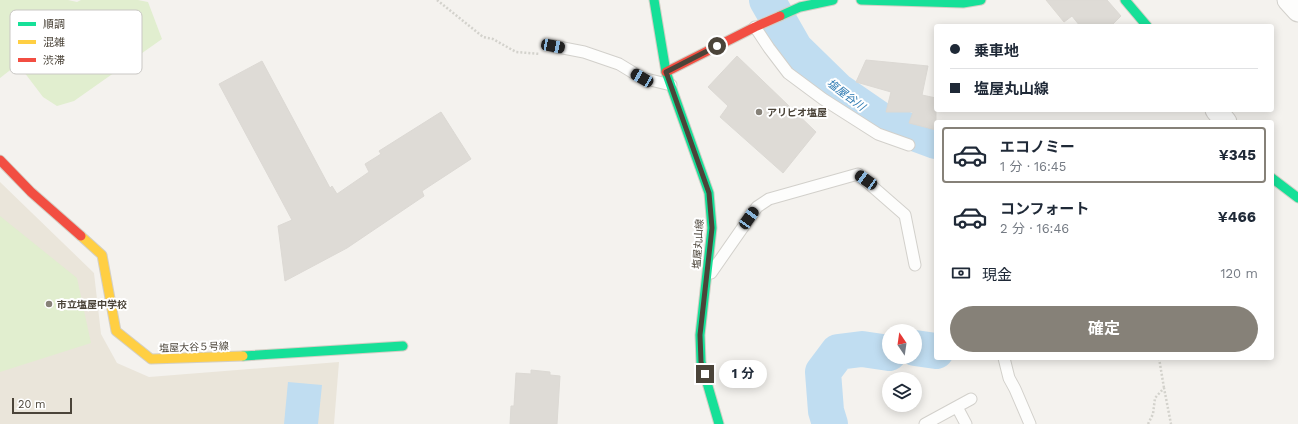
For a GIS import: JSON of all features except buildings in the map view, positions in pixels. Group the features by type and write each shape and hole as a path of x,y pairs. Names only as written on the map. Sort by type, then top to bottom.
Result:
{"street":[{"name":"塩屋丸山線","path":"654,0 666,72 709,193 712,228 700,335 701,362 720,424"},
{"path":"666,72 798,4 833,0"},
{"path":"861,0 963,3 980,0"},
{"path":"1125,0 1145,24"},
{"path":"1288,0 1298,10"},
{"path":"1218,112 1224,120"},
{"name":"塩屋大谷５号線","path":"0,160 31,192 102,255 116,331 151,359 258,356 403,346"},
{"path":"1274,180 1298,198"}],"lane":[{"path":"755,27 788,73 823,99 878,134 909,145"},
{"path":"553,46 584,52 619,64 642,78 671,85"},
{"path":"706,280 757,207 769,199 858,174 905,214 915,265"},
{"path":"1004,360 1009,378 1030,424"},
{"path":"925,424 971,399"},
{"path":"957,407 966,424"}],"path":[{"path":"437,0 483,37 492,39 516,52 542,55 553,46"},
{"path":"1159,360 1171,424"},
{"path":"1148,424 1153,414 1155,398 1164,388"}],"shaded area":[{"name":"市立塩屋中学校","path":"0,182 94,273 101,334 117,363 149,377 339,362 334,424 0,424"}],"green space":[{"path":"0,0 68,0 77,2 81,0 138,0 148,2 162,39 142,53 142,10 10,10 10,70 0,78"},
{"path":"26,74 112,74 74,101 57,106 43,97"},
{"path":"0,216 77,278 91,343 0,372"}],"water":[{"path":"288,382 322,385 318,424 284,424"}],"waterway":[{"name":"塩屋谷川","path":"767,0 795,49 837,90 882,121 934,140"},
{"name":"塩屋谷川","path":"830,424 826,411 823,372 838,352 862,349 882,352"},
{"name":"塩屋谷川","path":"922,349 934,351"}],"traffic: fast":[{"path":"654,0 666,72 709,193 712,228 700,335 701,362 719,424"},
{"path":"780,16 800,7 833,0"},
{"path":"861,0 963,3 981,0"},
{"path":"1125,0 1145,24"},
{"path":"1274,180 1298,198"},
{"path":"243,356 403,346"}],"traffic: slow":[{"path":"81,236 102,255 116,331 151,359 243,356"}],"traffic: jam":[{"path":"666,72 780,16"},
{"path":"0,160 31,192 81,236"}],"place":[{"name":"アリピオ塩屋","path":"759,112"},
{"name":"市立塩屋中学校","path":"49,304"}],"route":[{"path":"705,374 701,362 700,335 712,228 709,193 689,133 666,72 717,46"}]}
